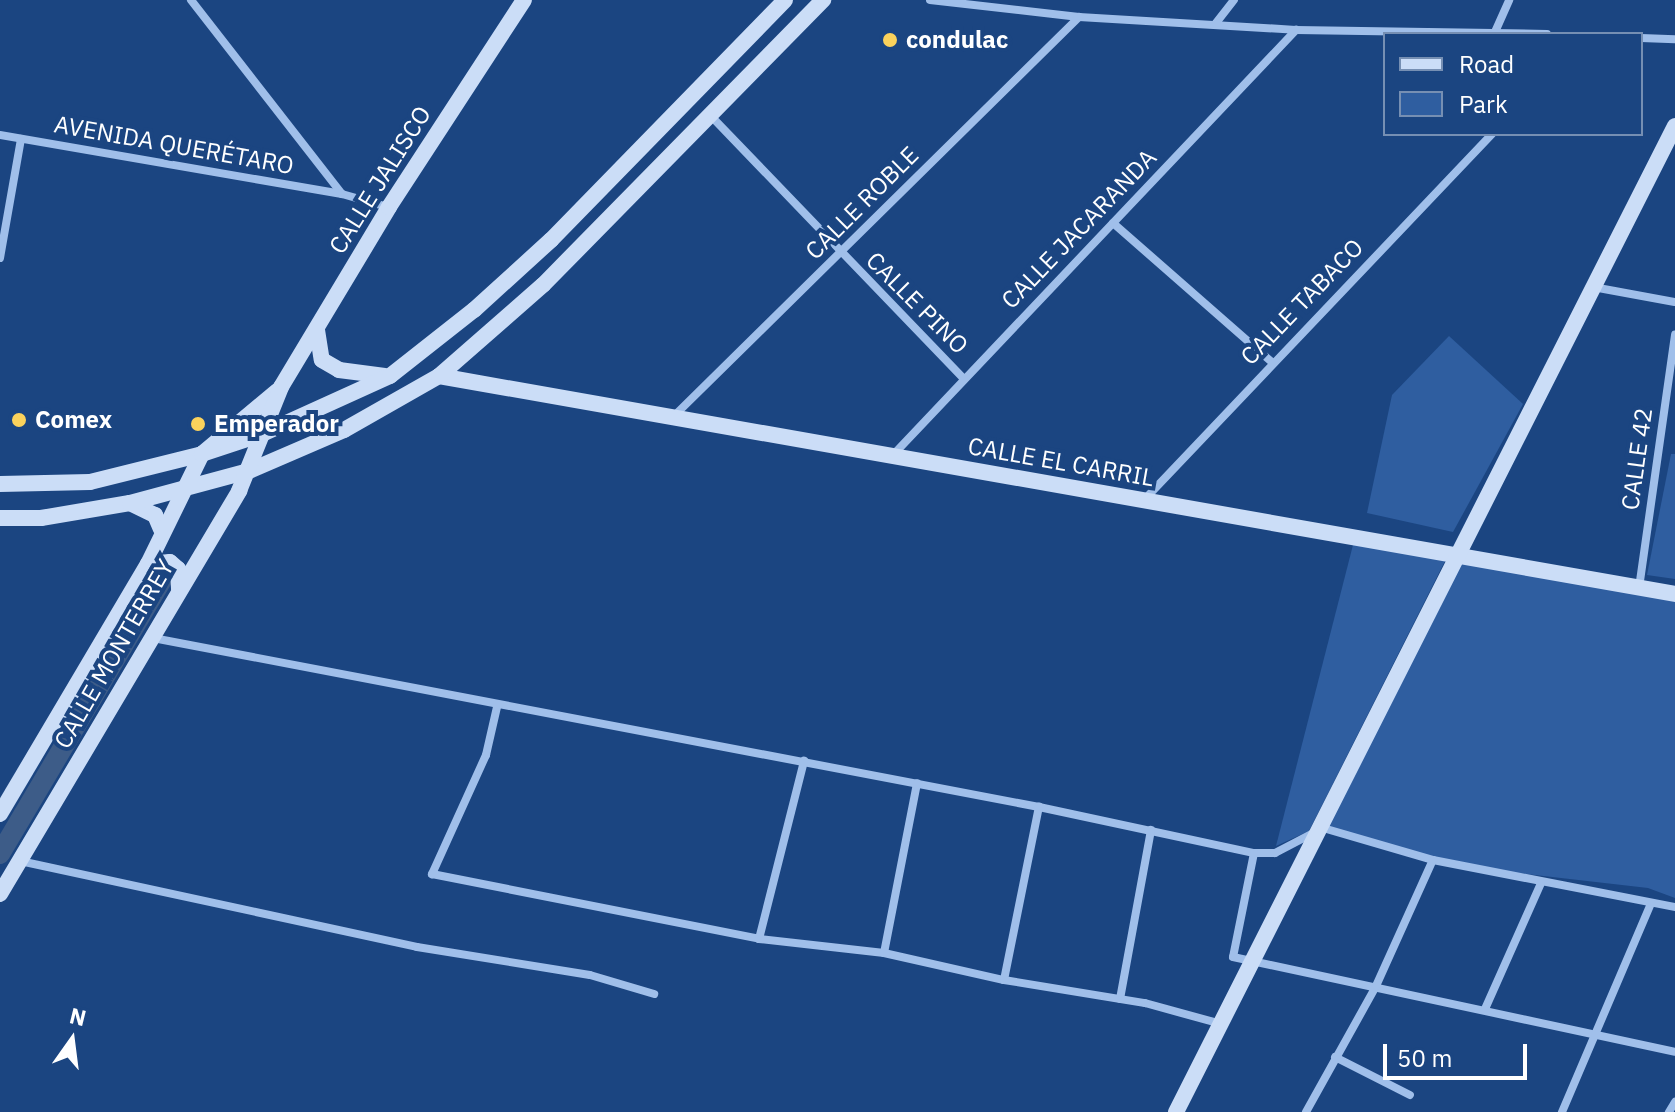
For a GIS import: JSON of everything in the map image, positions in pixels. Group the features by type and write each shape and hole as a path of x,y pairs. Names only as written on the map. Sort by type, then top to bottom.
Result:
{"main road":[{"name":"CALLE JALISCO","path":"262,434 281,387 389,207 524,0"},
{"path":"0,484 90,482 202,454 262,434 390,376 474,310 551,240 785,0"},
{"path":"0,518 41,518 130,503 249,471 344,430 439,376 543,285 823,0"},
{"path":"1176,1112 1323,828 1456,556 1675,126"},
{"path":"317,329 317,348 330,365 357,375 390,376"},
{"name":"CALLE EL CARRIL","path":"439,376 1675,594"},
{"name":"CALLE JALISCO","path":"202,454 281,387"},
{"name":"CALLE MONTERREY","path":"0,894 249,471 262,434"},
{"name":"CALLE MONTERREY","path":"0,814 148,564 161,529 202,454"},
{"path":"130,503 155,515 161,529"},
{"path":"148,564 170,562 181,580 178,591"}],"street":[{"path":"191,0 342,194"},
{"path":"930,0 1079,17 1296,30 1495,32 1509,0"},
{"path":"1216,23 1234,0"},
{"name":"CALLE ROBLE","path":"673,417 1079,17"},
{"name":"CALLE JACARANDA","path":"892,456 1296,30"},
{"path":"1643,38 1675,39"},
{"name":"CALLE PINO","path":"710,115 964,379"},
{"name":"AVENIDA QUERÉTARO","path":"0,135 342,194 389,207"},
{"name":"CALLE TABACO","path":"1143,500 1490,136"},
{"path":"0,258 21,139"},
{"path":"1113,223 1272,362"},
{"path":"1592,287 1675,302"},
{"name":"CALLE 42","path":"1639,588 1675,335"},
{"path":"153,638 497,707 917,783 1254,853 1275,853 1323,828 1433,860 1675,907"},
{"path":"497,707 486,755 432,874 759,939 884,953 1004,980 1120,999 1222,1024"},
{"path":"759,939 804,761"},
{"path":"884,953 917,783"},
{"path":"1004,980 1039,807"},
{"path":"1120,999 1151,830"},
{"path":"1254,853 1233,957 1675,1052"},
{"path":"1306,1112 1376,986 1433,860"},
{"path":"19,861 417,947 590,975 654,994"},
{"path":"1485,1009 1541,883"},
{"path":"1562,1112 1643,932 1651,903"},
{"path":"1335,1057 1410,1095"},
{"path":"1669,1112 1675,1102"}],"green space":[{"path":"1449,336 1523,404 1453,532 1367,513 1392,395"},
{"path":"1671,454 1675,454 1675,579 1647,575"},
{"path":"1354,541 1447,557 1309,831 1276,846"},
{"path":"1461,560 1675,597 1675,898 1648,888 1432,863 1323,831"}],"waterway":[{"path":"0,854 163,578"}],"place":[{"name":"condulac","path":"890,40"},
{"name":"Comex","path":"19,420"},
{"name":"Emperador","path":"198,424"}]}
